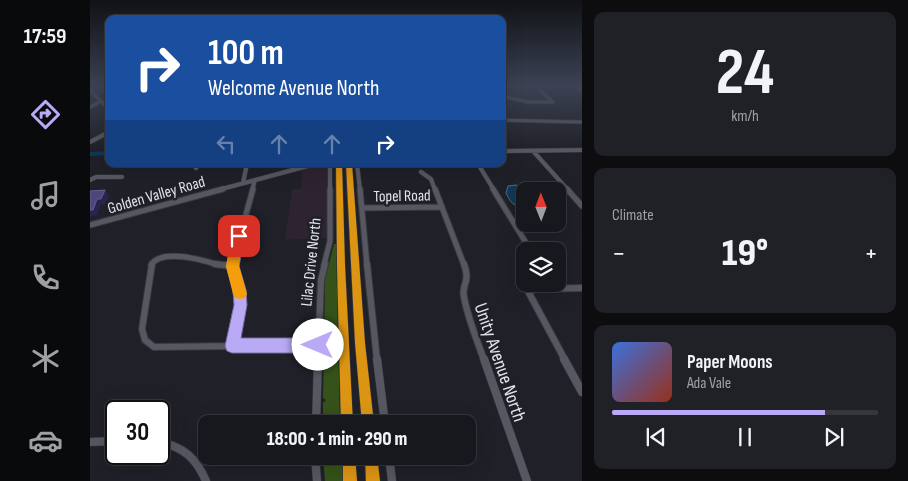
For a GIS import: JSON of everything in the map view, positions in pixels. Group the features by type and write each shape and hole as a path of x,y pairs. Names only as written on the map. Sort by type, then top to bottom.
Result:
{"highway":[{"path":"338,167 348,415"},
{"path":"349,167 360,343 367,415"},
{"path":"349,465 350,481"},
{"path":"372,465 373,481"}],"street":[{"path":"506,120 582,122"},
{"path":"90,142 105,134"},
{"path":"506,151 582,150"},
{"path":"533,151 582,206"},
{"path":"243,183 246,167"},
{"name":"Golden Valley Road","path":"90,226 305,167"},
{"name":"Lilac Drive North","path":"316,415 321,280 330,241 330,167"},
{"path":"358,167 384,415"},
{"path":"480,167 525,242"},
{"name":"Unity Avenue North","path":"421,172 431,179 468,274 463,294 466,308 528,481"},
{"path":"90,180 96,177 122,177"},
{"path":"232,346 241,298 233,266 234,254 256,180"},
{"name":"Topel Road","path":"362,208 442,207"},
{"path":"233,266 222,266 196,258 160,257 154,260 150,267 142,335 148,344 160,348 318,345"},
{"path":"566,287 582,288"},
{"path":"530,292 582,392"},
{"path":"90,442 105,442"},
{"path":"170,445 183,448 193,457 206,481"},
{"path":"316,465 317,481"},
{"path":"390,465 392,481"}],"shaded area":[{"path":"328,167 327,238 285,240 292,189 301,189 302,168"}],"green space":[{"path":"334,244 336,244 340,415 323,415 323,403 326,400 323,398 324,345 328,344 327,342 324,344 325,279"},
{"path":"324,465 342,465 343,481 325,481"}],"water":[{"path":"516,185 516,205 513,204 506,193 508,186"}],"building":[{"path":"105,190 101,199 97,199 93,210 90,210 90,191"}],"waterway":[{"path":"90,154 105,153"}],"slow traffic":[{"path":"234,255 233,266 240,294"}],"route":[{"path":"239,236 233,266 241,298 232,346 318,345"}]}
